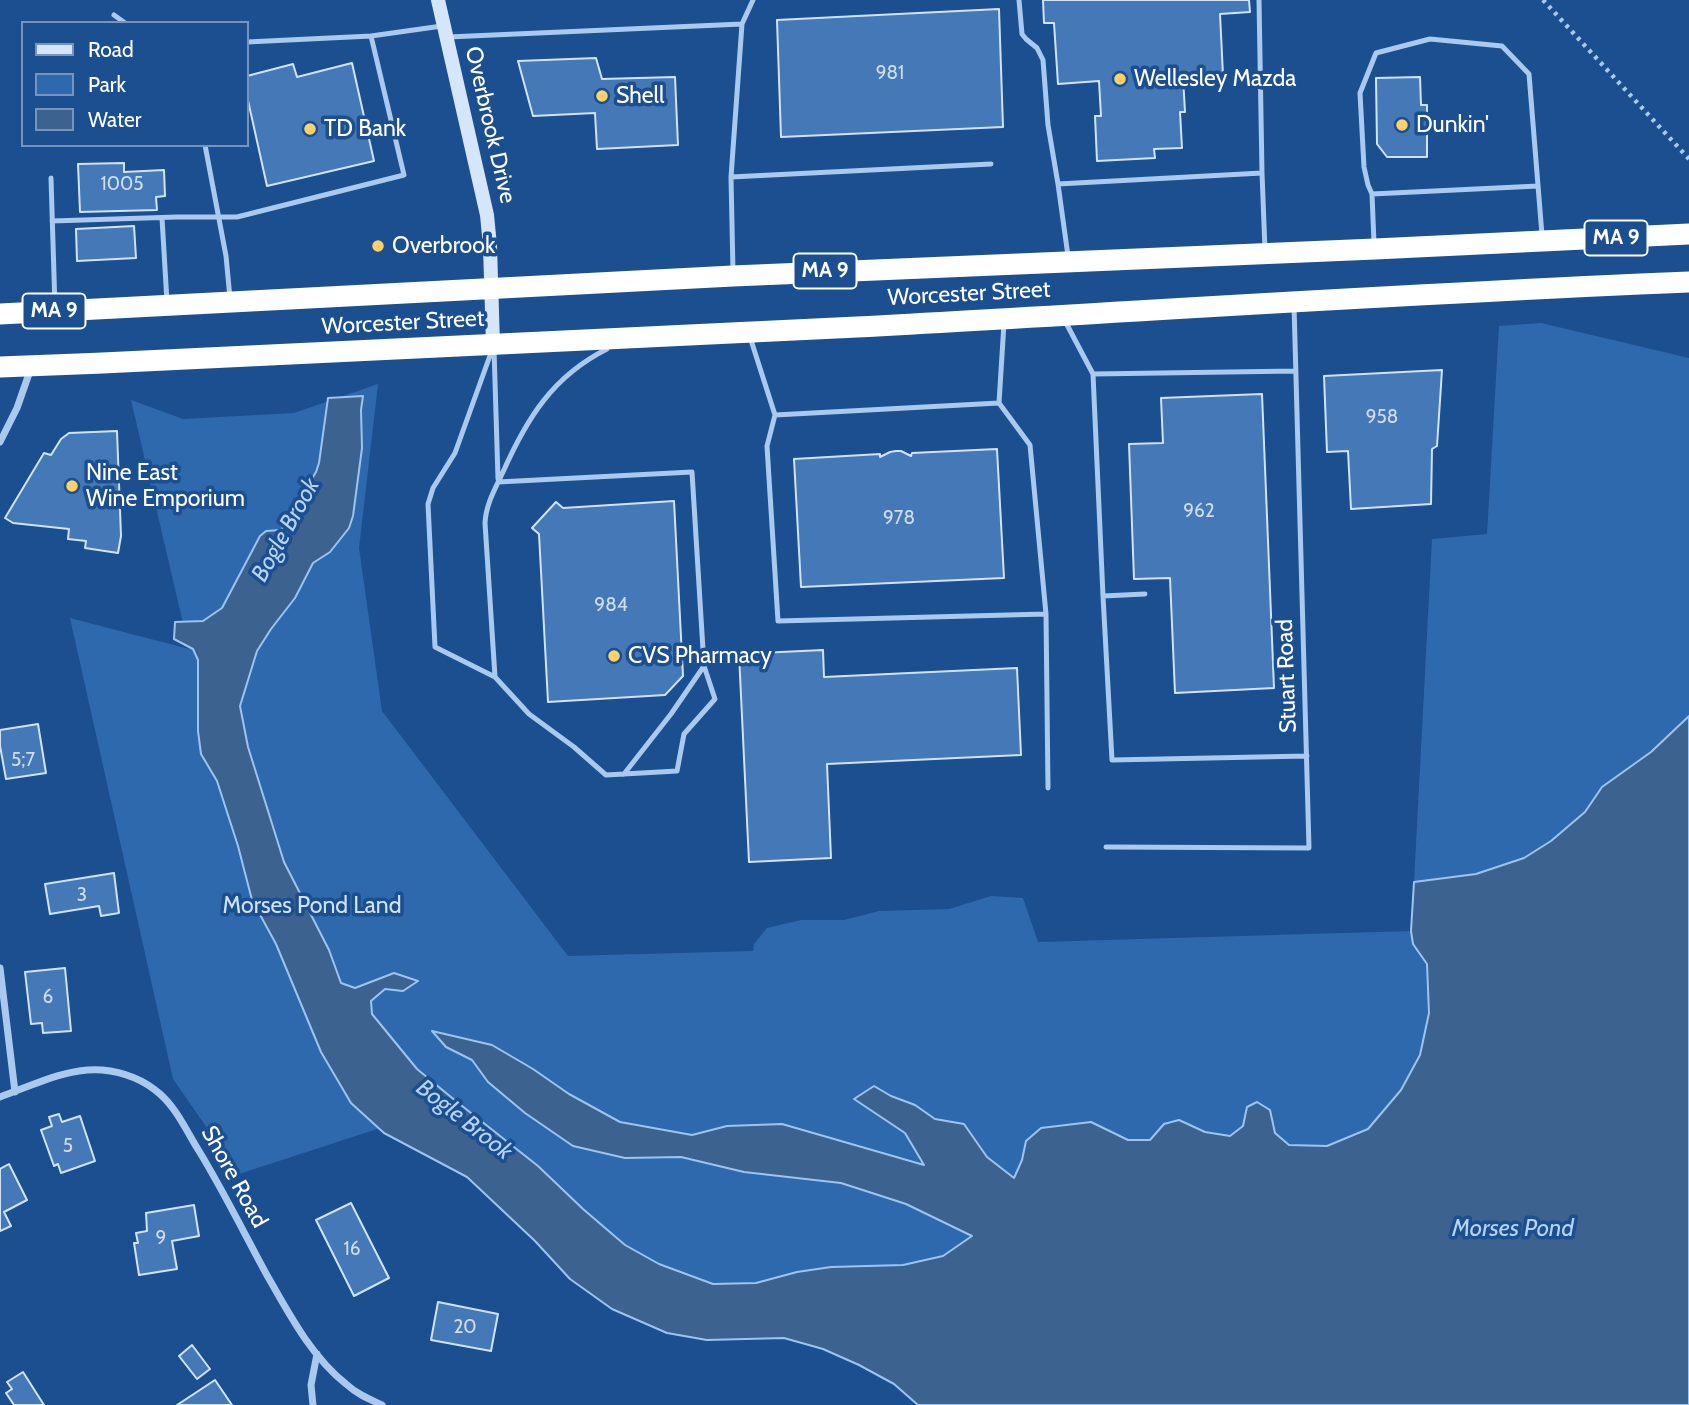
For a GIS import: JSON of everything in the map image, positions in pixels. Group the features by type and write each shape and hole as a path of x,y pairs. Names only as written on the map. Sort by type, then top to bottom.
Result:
{"highway":[{"name":"Worcester Street","path":"0,314 733,275 1689,234"},
{"name":"Worcester Street","path":"0,367 358,353 1689,282"}],"street":[{"name":"Overbrook Drive","path":"438,0 487,215 493,345"},
{"path":"0,442 17,408 32,366"},
{"path":"0,968 15,1091"},
{"name":"Shore Road","path":"0,1097 83,1070 124,1074 145,1082 163,1096 227,1198 288,1313 317,1354 346,1384 362,1396 382,1405"},
{"path":"313,1405 311,1385 317,1354"}],"lane":[{"path":"733,275 730,177 742,24 753,0"},
{"path":"1019,0 1022,34 1037,48 1043,60 1048,125 1069,261"},
{"path":"1259,0 1265,253"},
{"path":"114,15 122,21"},
{"path":"248,42 445,32 742,24"},
{"path":"52,221 250,215 404,175 371,36"},
{"path":"1375,249 1372,194 1367,185 1364,167 1360,93 1376,54 1430,38 1502,46 1529,74 1542,241"},
{"path":"205,147 220,218 231,302"},
{"path":"730,177 991,164"},
{"path":"1058,184 1262,173"},
{"path":"51,178 55,311"},
{"path":"1372,194 1538,186"},
{"path":"162,218 167,305"},
{"name":"Stuart Road","path":"1106,847 1309,848 1294,301"},
{"path":"1062,315 1093,374 1112,760 1307,756"},
{"path":"1005,318 999,403 1030,445 1046,614 1048,788"},
{"path":"748,332 775,415 767,446 778,621 1046,614"},
{"path":"495,677 485,523 487,507 523,429 550,393 578,366 594,355 636,337"},
{"path":"493,345 498,482"},
{"path":"493,345 454,453 433,488 428,504 435,647 495,677 529,714 606,775 677,771 684,734 715,699 704,666 692,472 498,482"},
{"path":"1093,374 1296,371"},
{"path":"775,415 999,403"},
{"path":"1102,596 1145,594"},
{"path":"625,774 704,666"}],"path":[{"path":"1543,0 1689,159"}],"green space":[{"path":"1541,323 1689,358 1689,716 1651,752 1602,787 1585,812 1551,841 1524,858 1476,874 1414,882 1432,539 1487,534 1499,326"},
{"name":"Morses Pond Land","path":"378,384 359,548 382,711 568,956 753,951 754,944 767,928 801,920 844,920 879,911 949,909 991,896 1023,898 1038,942 1411,931 1413,944 1427,964 1429,1013 1420,1055 1401,1090 1368,1129 1327,1146 1289,1145 1275,1133 1270,1110 1247,1107 1243,1126 1230,1136 1205,1132 1179,1120 1164,1124 1150,1140 1128,1140 1091,1122 1026,1141 1015,1178 987,1157 964,1125 935,1119 915,1105 874,1086 854,1100 905,1133 925,1165 782,1124 727,1126 692,1135 619,1122 492,1045 446,1047 472,1060 488,1082 625,1158 681,1157 744,1172 841,1183 906,1204 972,1236 943,1256 903,1265 831,1267 797,1272 756,1283 713,1284 659,1264 625,1246 538,1166 457,1103 239,1174 173,1079 70,618 189,649 131,400 183,419 294,413"}],"water":[{"name":"Morses Pond","path":"363,396 362,448 349,528 330,552 313,563 295,598 257,651 240,706 248,747 284,862 329,950 341,983 355,988 394,973 418,981 403,991 385,989 371,1001 372,1014 417,1069 538,1166 625,1245 659,1264 713,1284 756,1283 797,1272 831,1267 903,1265 943,1256 972,1236 906,1204 841,1183 744,1172 681,1157 625,1158 573,1146 525,1113 488,1082 472,1060 446,1047 432,1031 492,1045 569,1094 620,1122 692,1135 727,1126 782,1124 924,1165 905,1133 854,1099 874,1086 915,1105 935,1119 964,1124 987,1157 1014,1178 1026,1141 1041,1128 1091,1122 1128,1140 1150,1140 1164,1124 1179,1120 1205,1132 1230,1136 1243,1126 1247,1107 1257,1102 1270,1110 1275,1133 1289,1145 1327,1146 1368,1129 1401,1090 1420,1055 1429,1013 1427,964 1413,944 1411,931 1414,882 1476,874 1524,858 1551,841 1585,812 1602,787 1651,752 1689,716 1689,1405 918,1405 894,1384 823,1349 784,1338 707,1340 667,1333 612,1309 570,1279 535,1241 467,1177 384,1133 351,1103 321,1052 276,944 252,900 217,781 201,754 198,731 198,660 193,649 174,639 175,622 203,621 222,608 260,536 266,531 281,530 316,472 328,398"}],"building":[{"name":"Wellesley Mazda","path":"1043,0 1249,0 1250,12 1220,14 1223,75 1183,77 1185,112 1180,112 1182,148 1154,149 1155,158 1097,161 1095,116 1101,116 1099,81 1058,84 1054,23 1044,23"},
{"path":"999,9 1003,127 781,137 777,20"},
{"name":"Shell","path":"596,58 602,79 675,77 678,145 597,149 595,113 533,116 518,61"},
{"name":"TD Bank","path":"352,63 374,161 267,186 248,100 248,76 293,64 297,77"},
{"name":"Dunkin'","path":"1420,77 1421,105 1427,105 1427,157 1387,157 1377,144 1376,78"},
{"path":"124,163 124,172 164,170 165,196 156,197 157,210 80,212 78,164"},
{"path":"134,226 136,258 77,261 76,229"},
{"path":"1442,370 1437,446 1432,449 1431,504 1351,509 1348,451 1327,452 1324,376"},
{"path":"1262,394 1274,688 1175,693 1170,578 1134,579 1129,444 1163,443 1161,398"},
{"name":"Nine East Wine Emporium","path":"117,431 121,536 118,553 85,548 86,541 68,539 69,529 13,523 5,518 44,453 51,455 61,439 69,433"},
{"path":"997,449 1004,578 801,587 794,459 880,454 880,457 896,451 911,456 912,453"},
{"name":"CVS Pharmacy","path":"674,501 683,676 665,695 548,702 539,534 532,528 556,502 563,508"},
{"path":"823,650 824,677 1017,668 1021,755 827,764 831,858 749,862 739,654"},
{"path":"38,724 46,773 6,779 0,730"},
{"path":"114,873 119,913 101,916 99,906 50,914 45,884"},
{"path":"65,968 71,1031 43,1033 42,1023 31,1024 25,972"},
{"path":"59,1114 62,1122 80,1116 95,1161 61,1173 58,1164 54,1166 41,1130 52,1126 49,1117"},
{"path":"9,1164 27,1200 4,1212 11,1226 0,1231 0,1169"},
{"path":"351,1203 389,1278 354,1296 316,1220"},
{"path":"194,1205 199,1236 172,1241 177,1269 139,1275 134,1243 138,1243 136,1233 147,1231 146,1213"},
{"path":"438,1302 498,1314 491,1351 431,1340"},
{"path":"192,1345 210,1369 197,1379 179,1356"},
{"path":"23,1372 44,1405 14,1405 6,1393 12,1389 7,1382"},
{"path":"215,1380 232,1405 177,1405"}],"place":[{"name":"Wellesley Mazda","path":"1120,79"},
{"name":"Shell","path":"602,96"},
{"name":"Dunkin'","path":"1402,125"},
{"name":"TD Bank","path":"310,129"},
{"name":"Overbrook","path":"378,246"},
{"name":"Nine East Wine Emporium","path":"72,486"},
{"name":"CVS Pharmacy","path":"614,656"}],"water label":[{"name":"Bogle Brook","path":"286,530"},
{"name":"Bogle Brook","path":"464,1120"}]}
